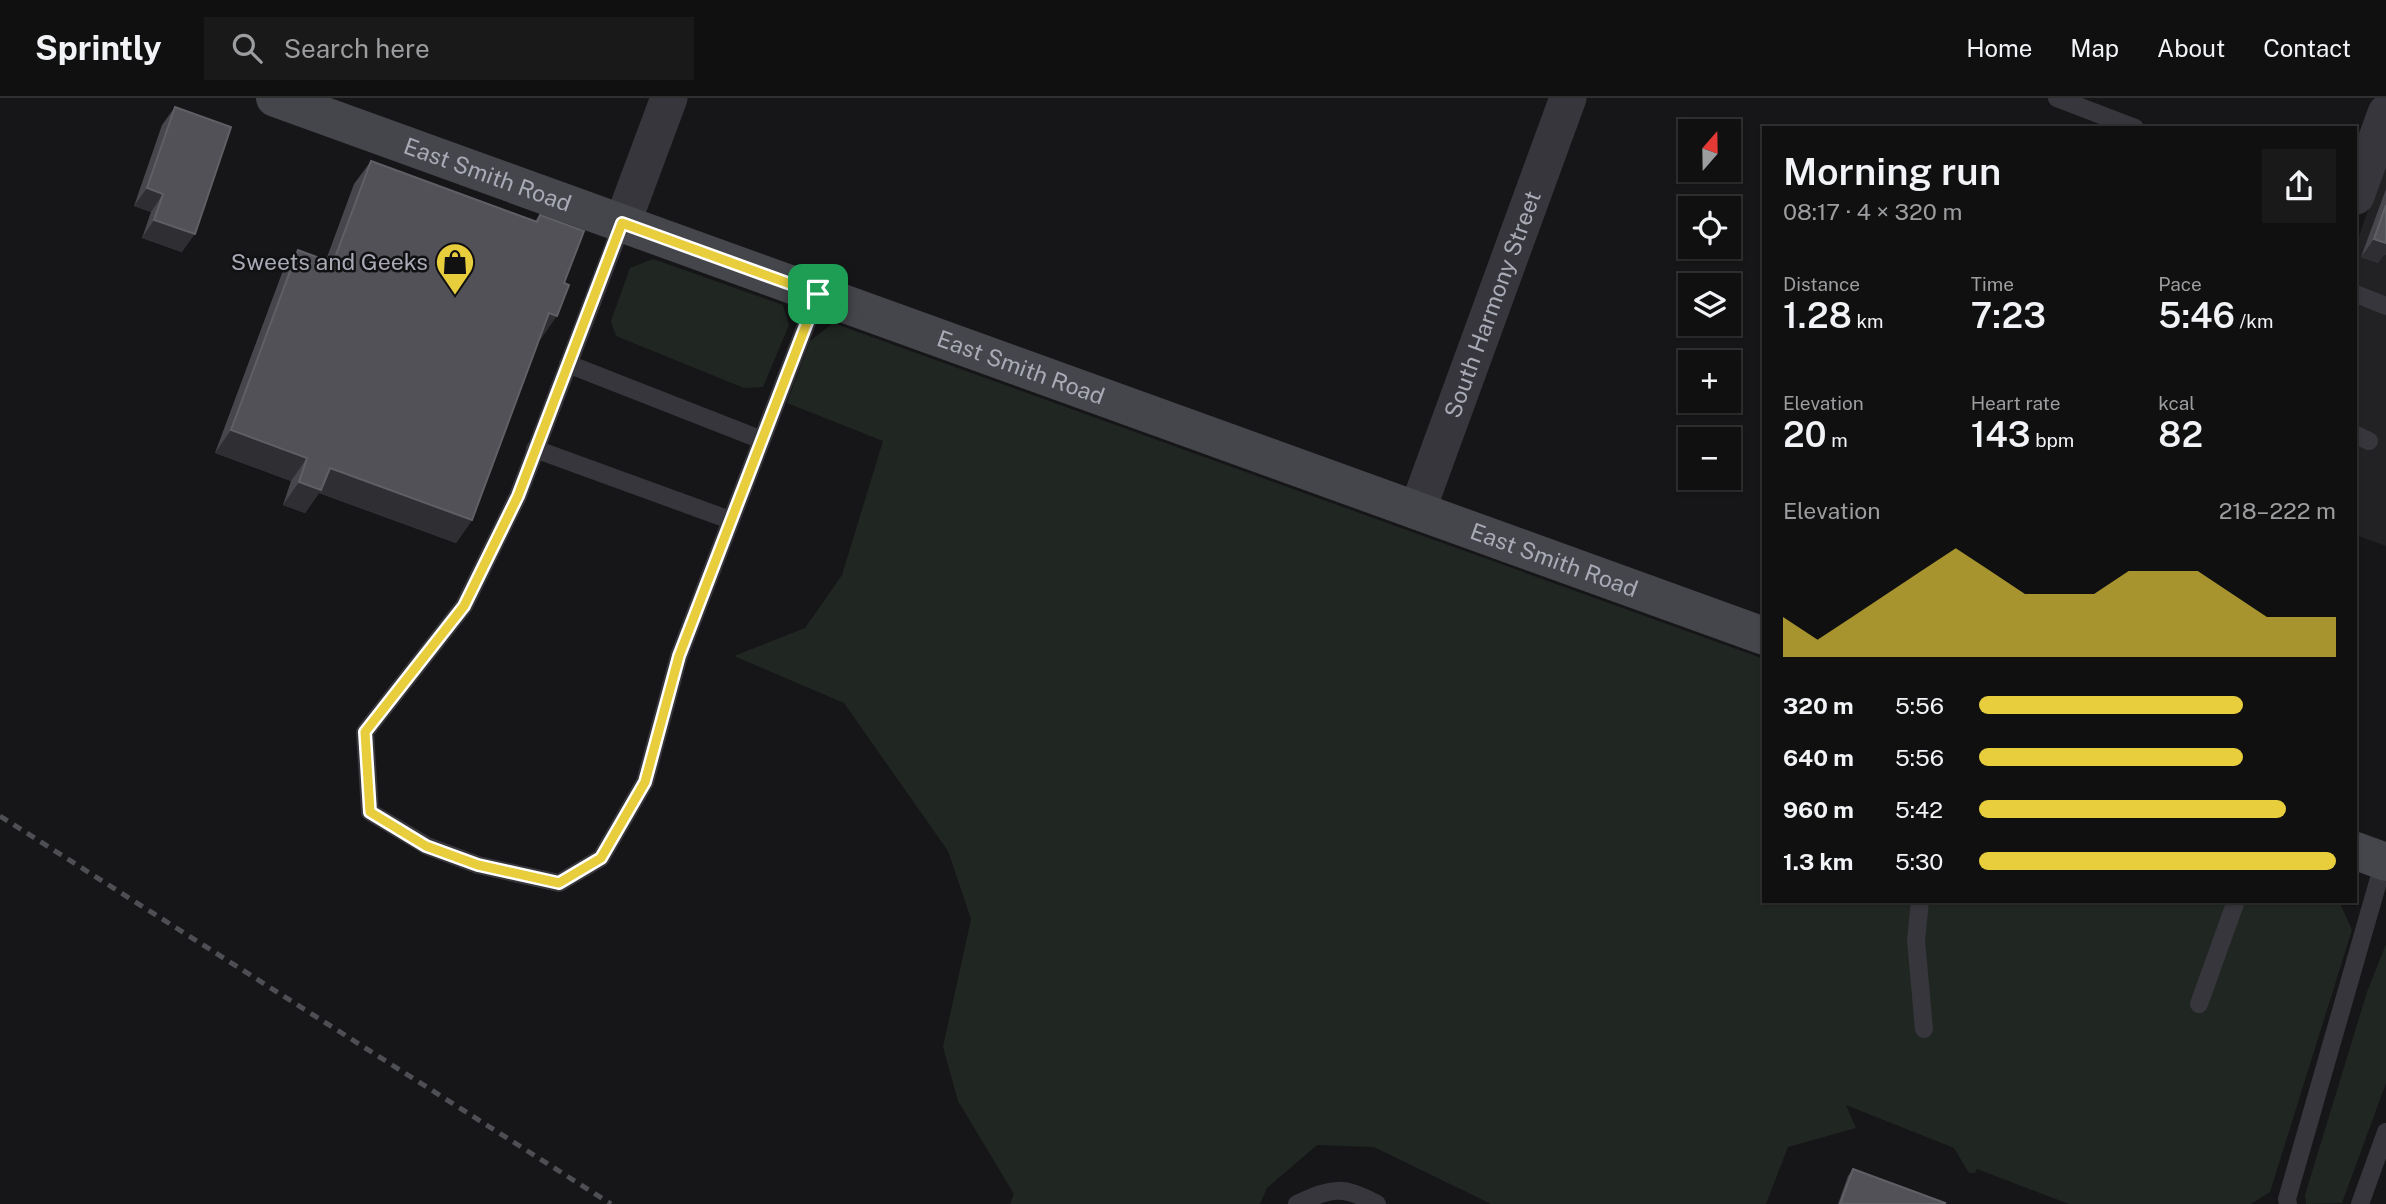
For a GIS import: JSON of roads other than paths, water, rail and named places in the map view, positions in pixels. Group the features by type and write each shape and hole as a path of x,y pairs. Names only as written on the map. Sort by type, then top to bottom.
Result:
{"street":[{"name":"East Smith Road","path":"275,98 1762,635"},
{"path":"622,223 669,98"},
{"name":"South Harmony Street","path":"1417,511 1568,98"},
{"path":"2357,193 2386,113"}],"lane":[{"path":"2057,98 2130,126"},
{"path":"622,223 518,496 464,606 365,732 370,812 426,846 478,865 559,883 601,858 645,782 679,656 818,294"},
{"path":"2357,295 2386,306"},
{"path":"568,364 761,440"},
{"path":"535,449 730,520"},
{"path":"2288,1204 2287,1199 2375,858"},
{"path":"1920,903 1916,940 1924,1029"},
{"path":"2199,1004 2235,903"},
{"path":"2360,1204 2386,1132"},
{"path":"1297,1204 1330,1189 1361,1195 1377,1204"}],"railway":[{"path":"0,816 611,1204"}],"place":[{"name":"Sweets and Geeks","path":"455,296"}]}
